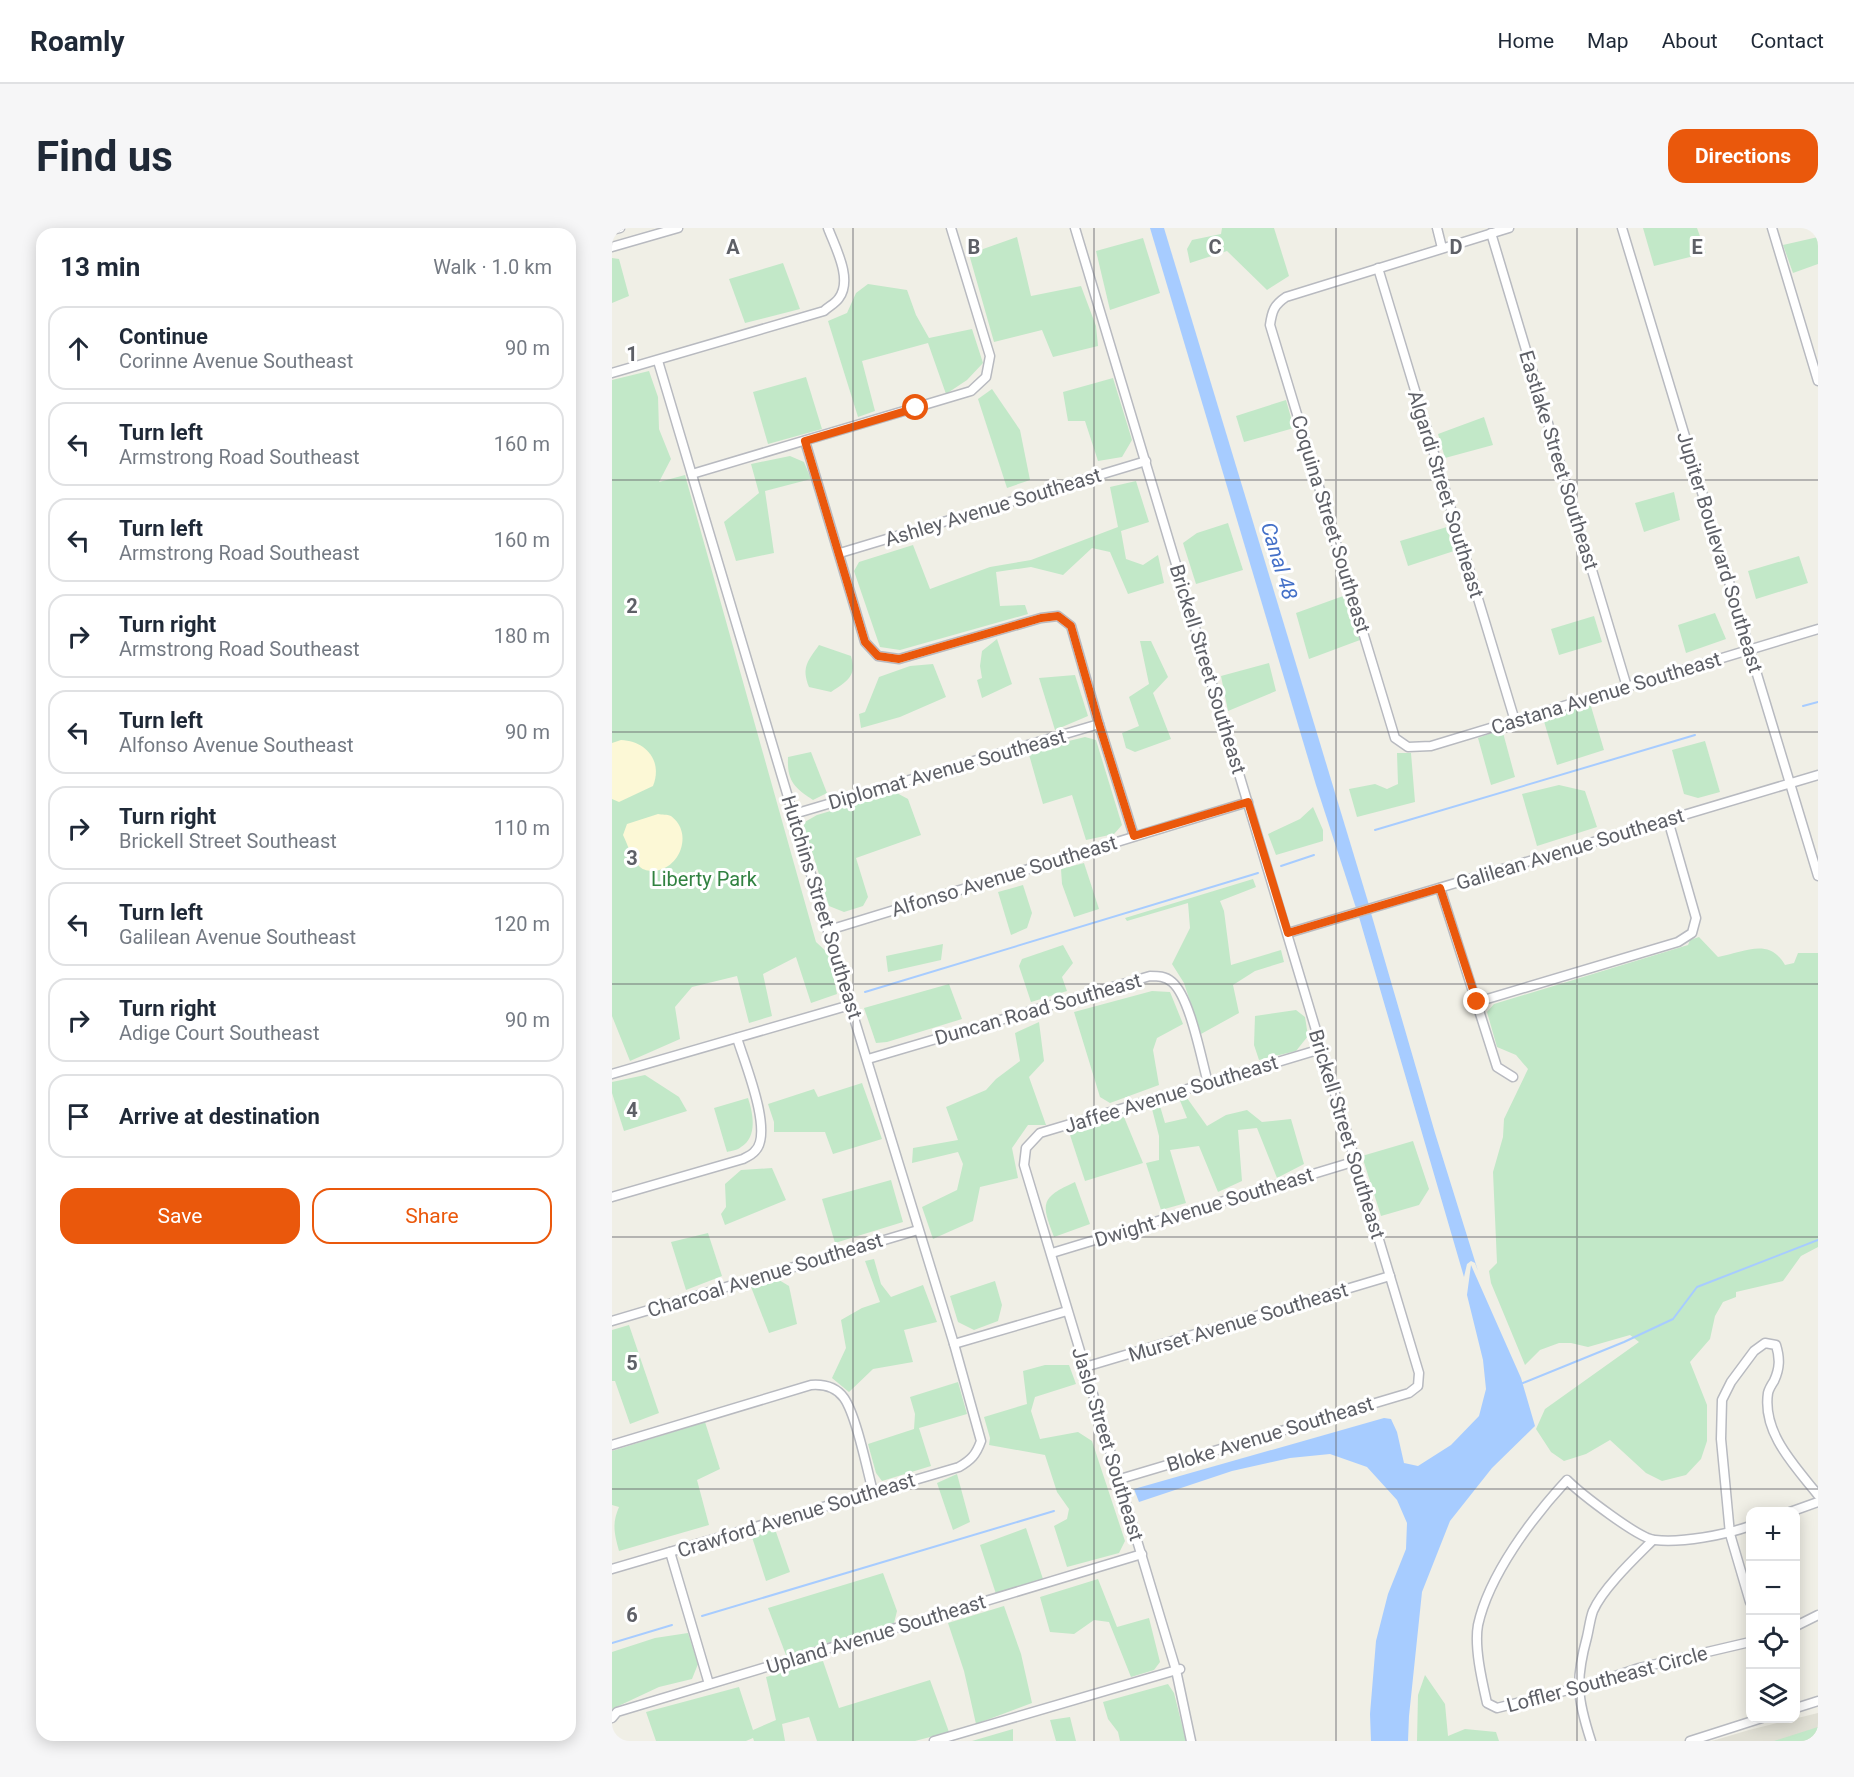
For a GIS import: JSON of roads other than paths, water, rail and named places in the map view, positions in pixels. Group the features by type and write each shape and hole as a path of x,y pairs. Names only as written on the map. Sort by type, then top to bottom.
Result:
{"street":[{"path":"612,231 620,228"},
{"path":"612,248 678,228"},
{"path":"612,373 824,310 839,299 844,286 843,273 828,228"},
{"path":"692,474 971,391 986,377 990,356 951,228"},
{"name":"Brickell Street Southeast","path":"1075,228 1419,1373 1418,1386"},
{"path":"1437,228 1442,248"},
{"path":"1378,268 1509,228"},
{"name":"Jupiter Boulevard Southeast","path":"1622,228 1818,876"},
{"path":"1772,228 1818,381"},
{"name":"Eastlake Street Southeast","path":"1491,233 1627,687"},
{"name":"Coquina Street Southeast","path":"1378,268 1286,297 1276,303 1270,325 1395,738"},
{"name":"Algardi Street Southeast","path":"1378,268 1515,721"},
{"name":"Hutchins Street Southeast","path":"658,361 978,1426 981,1441 977,1453"},
{"path":"805,441 865,642 878,656 899,659 1041,618 1058,616 1071,626 1134,836"},
{"name":"Ashley Avenue Southeast","path":"840,553 1146,461"},
{"name":"Castana Avenue Southeast","path":"1395,738 1408,747 1431,746 1818,629"},
{"name":"Diplomat Avenue Southeast","path":"794,814 1099,724"},
{"name":"Galilean Avenue Southeast","path":"1288,933 1818,775"},
{"name":"Alfonso Avenue Southeast","path":"829,930 1248,802"},
{"path":"1477,1002 1678,942 1692,933 1696,918 1668,820"},
{"path":"1440,888 1497,1067 1513,1077"},
{"name":"Duncan Road Southeast","path":"868,1059 1150,976 1161,976 1171,981 1185,1001 1208,1083"},
{"path":"612,1074 850,1005"},
{"path":"612,1197 743,1159 756,1151 762,1136 762,1120 737,1038"},
{"name":"Jaffee Avenue Southeast","path":"1026,1148 1040,1133 1321,1049"},
{"name":"Jaslo Street Southeast","path":"1026,1148 1024,1166 1179,1669 1191,1741"},
{"name":"Dwight Avenue Southeast","path":"1052,1253 1356,1161"},
{"name":"Charcoal Avenue Southeast","path":"612,1321 918,1230"},
{"name":"Murset Avenue Southeast","path":"1085,1367 1390,1276"},
{"path":"954,1344 1067,1311"},
{"path":"1746,1588 1730,1534 1721,1439 1722,1400 1731,1382 1754,1351 1765,1343 1776,1345 1780,1356 1778,1371 1768,1393 1770,1422 1782,1450 1818,1495"},
{"path":"612,1445 811,1385 822,1384 834,1389 844,1398 851,1411 873,1492"},
{"name":"Bloke Avenue Southeast","path":"1120,1479 1409,1393 1418,1386"},
{"name":"Crawford Avenue Southeast","path":"612,1569 959,1467 977,1453"},
{"name":"Loffler Southeast Circle","path":"1653,1540 1578,1492 1567,1480 1532,1523 1494,1580 1478,1627 1479,1668 1487,1703 1497,1708 1639,1668 1746,1643"},
{"path":"1800,1508 1818,1502"},
{"path":"1591,1741 1583,1716 1578,1687 1580,1663 1593,1610 1610,1586 1653,1540 1730,1534 1746,1528"},
{"path":"670,1552 709,1684"},
{"name":"Upland Avenue Southeast","path":"612,1718 617,1712 1142,1554"},
{"path":"1800,1624 1818,1615"},
{"path":"934,1741 1179,1669"},
{"path":"1800,1707 1818,1701"},
{"path":"1690,1741 1749,1723"}],"water":[{"path":"1150,228 1164,228 1369,905 1356,908 1316,785"},
{"path":"1371,913 1478,1271 1475,1263 1471,1261 1467,1264 1464,1277 1359,917"},
{"path":"1471,1265 1521,1378 1535,1426 1492,1468 1450,1521 1422,1592 1408,1741 1371,1741 1370,1714 1376,1641 1388,1594 1406,1549 1407,1523 1397,1500 1367,1467 1330,1454 1290,1458 1232,1471 1139,1502 1134,1489 1384,1418 1391,1419 1397,1432 1404,1463 1418,1466 1451,1445 1479,1416 1486,1389 1483,1360 1467,1295"}],"waterway":[{"path":"1803,706 1818,702"},
{"path":"1375,830 1695,735"},
{"path":"1281,866 1314,855"},
{"path":"865,992 1258,873"},
{"path":"1523,1383 1624,1342 1673,1319 1697,1287 1818,1240"},
{"path":"702,1616 1054,1511"},
{"path":"612,1643 672,1625"}],"water label":[{"name":"Canal 48","path":"1279,561"}],"park label":[{"name":"Liberty Park","path":"704,879"}]}
